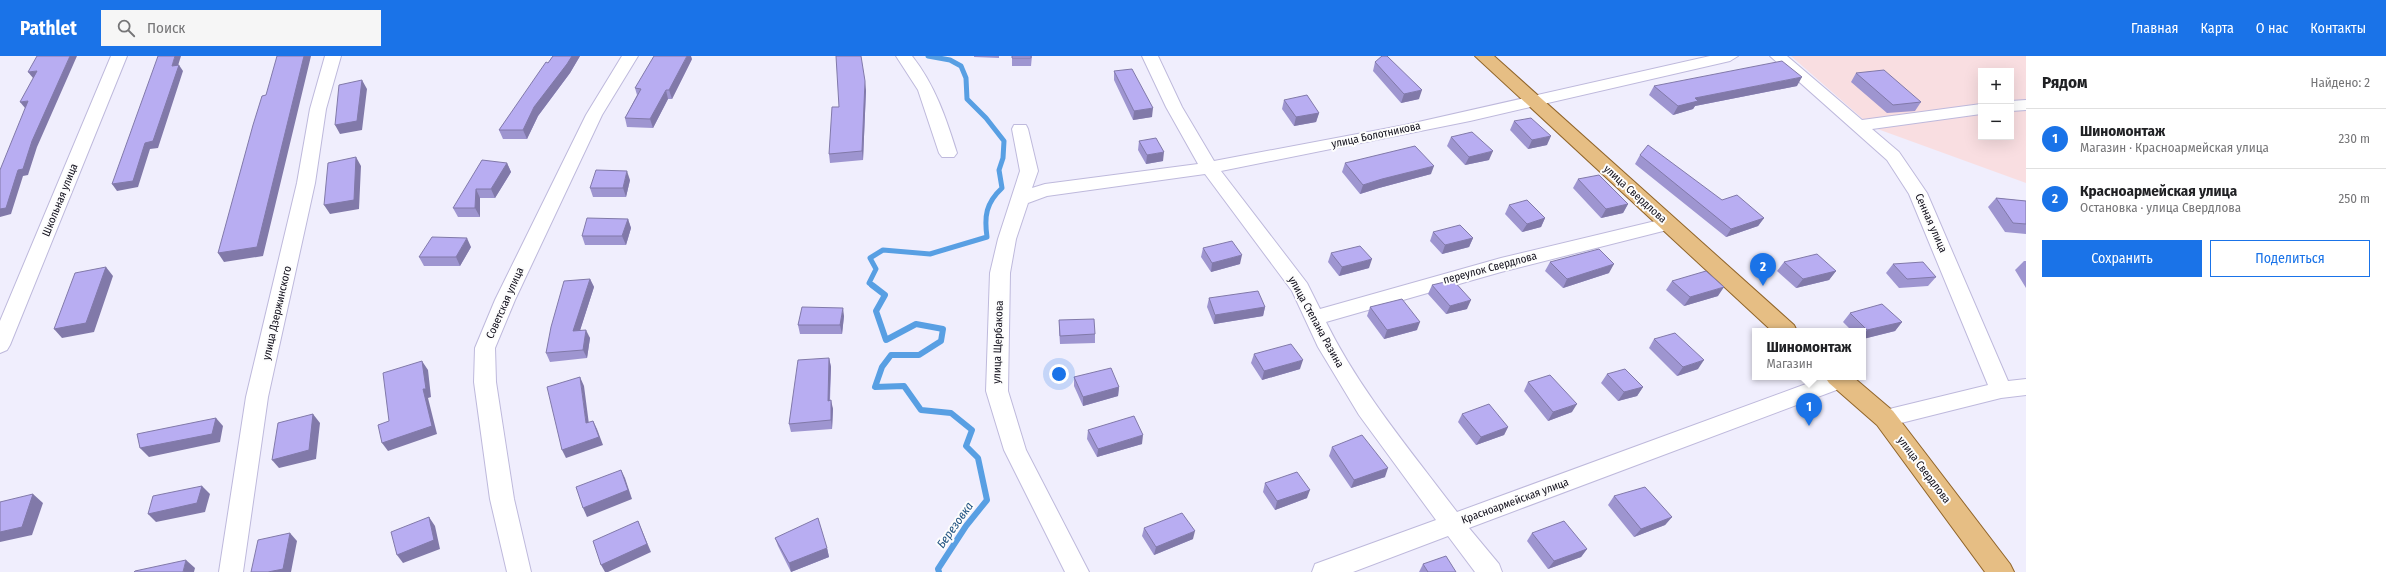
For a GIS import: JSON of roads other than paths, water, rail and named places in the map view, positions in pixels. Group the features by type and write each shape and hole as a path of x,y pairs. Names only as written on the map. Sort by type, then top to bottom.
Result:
{"main road":[{"name":"улица Свердлова","path":"1484,56 1783,328"},
{"name":"улица Свердлова","path":"1840,380 1885,418 2001,572"}],"street":[{"name":"Школьная улица","path":"0,345 119,56"},
{"name":"улица Дзержинского","path":"231,572 258,397 306,183 318,109 333,56"},
{"name":"Советская улица","path":"519,572 502,499 487,398 485,348 505,300 594,115 630,56"},
{"path":"904,56 914,68 936,113 948,153"},
{"name":"улица Степана Разина","path":"1150,56 1174,107 1209,168 1300,288 1328,346 1367,409 1452,524 1490,572"},
{"name":"улица Болотникова","path":"1020,199 1046,190 1209,168 1534,102 1730,56"},
{"name":"Сенная улица","path":"1778,56 1893,156 1918,193 2001,390"},
{"path":"2014,106 2026,104"},
{"path":"1857,126 1978,109"},
{"name":"улица Щербакова","path":"1020,129 1029,171 1007,239 1000,273 997,391 1015,450 1077,572"},
{"name":"переулок Свердлова","path":"1314,318 1501,264 1668,224"},
{"name":"Красноармейская улица","path":"1324,572 1836,380"},
{"path":"1885,418 2001,390 2026,388"}],"waterway":[{"name":"Березовка","path":"873,286 869,283 876,269 870,258 883,250 930,254 987,237 987,210 992,199 1002,188 999,170 1003,158 1004,141 986,118 967,99 966,78 961,66 950,60 928,56"},
{"name":"Березовка","path":"872,285 885,295 876,311 886,340 916,324 943,329 941,341 919,355 891,355 882,367 875,387 904,386 921,410 951,413 972,430 966,446 978,458 987,500 966,526 938,569 939,572"}],"place":[{"name":"Красноармейская улица","path":"1763,286"},
{"name":"Шиномонтаж","path":"1809,426"}]}
